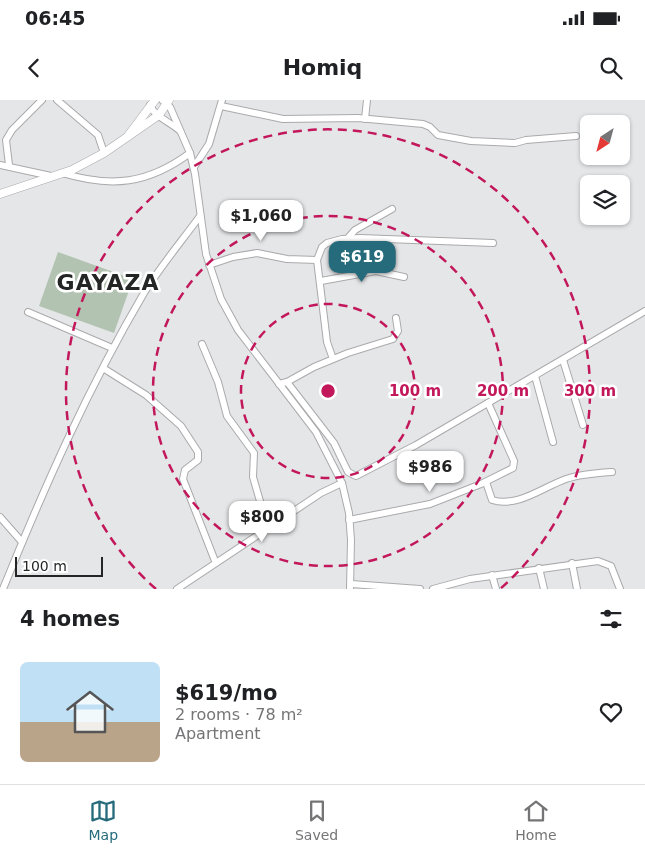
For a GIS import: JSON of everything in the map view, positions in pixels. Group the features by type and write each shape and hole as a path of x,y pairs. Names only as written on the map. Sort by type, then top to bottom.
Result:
{"main road":[{"path":"128,136 154,101"},
{"path":"0,194 62,173 104,153 159,115 166,101"}],"street":[{"path":"9,166 6,140 12,130 42,100"},
{"path":"57,100 98,135 104,153"},
{"path":"366,119 367,100"},
{"path":"154,101 159,115 173,124 184,136"},
{"path":"166,101 184,136 194,167 209,265 221,299 238,330 316,432 342,484 349,520 351,586 420,589"},
{"path":"194,167 209,144 221,103 283,119 366,119 423,124 430,126 438,136 471,141 507,141 515,143 526,140 576,136"},
{"path":"62,173 99,182 127,181 158,172 190,153"},
{"path":"0,165 51,176"},
{"path":"348,238 355,230 392,209"},
{"path":"3,589 66,440 112,348 145,292 200,216"},
{"path":"333,359 326,342 321,281 317,260 322,247 326,243 348,238 493,243"},
{"path":"209,265 233,257 257,253 287,259 317,260"},
{"path":"321,281 369,271 384,271 404,277"},
{"path":"287,382 334,443 348,472 356,476 488,403 645,311"},
{"path":"28,312 112,348"},
{"path":"280,384 333,359 393,339 398,331 396,318"},
{"path":"202,344 218,382 227,416 254,453 253,477 262,508 270,526"},
{"path":"563,360 583,426"},
{"path":"103,368 154,401 180,426 198,452 198,460 185,470 183,479 216,561"},
{"path":"535,376 553,442"},
{"path":"349,520 420,507 486,482 510,470 514,466 488,403"},
{"path":"486,482 492,500 513,500 566,479 582,475 612,472"},
{"path":"176,589 321,493 342,484"},
{"path":"0,517 22,542"},
{"path":"433,589 492,575 598,561 607,564 614,570 620,589"},
{"path":"572,563 577,589"},
{"path":"539,568 544,589"},
{"path":"492,575 496,589"}],"green space":[{"path":"58,252 133,279 114,333 39,306"}],"district":[{"name":"GAYAZA","path":"108,282"}]}
